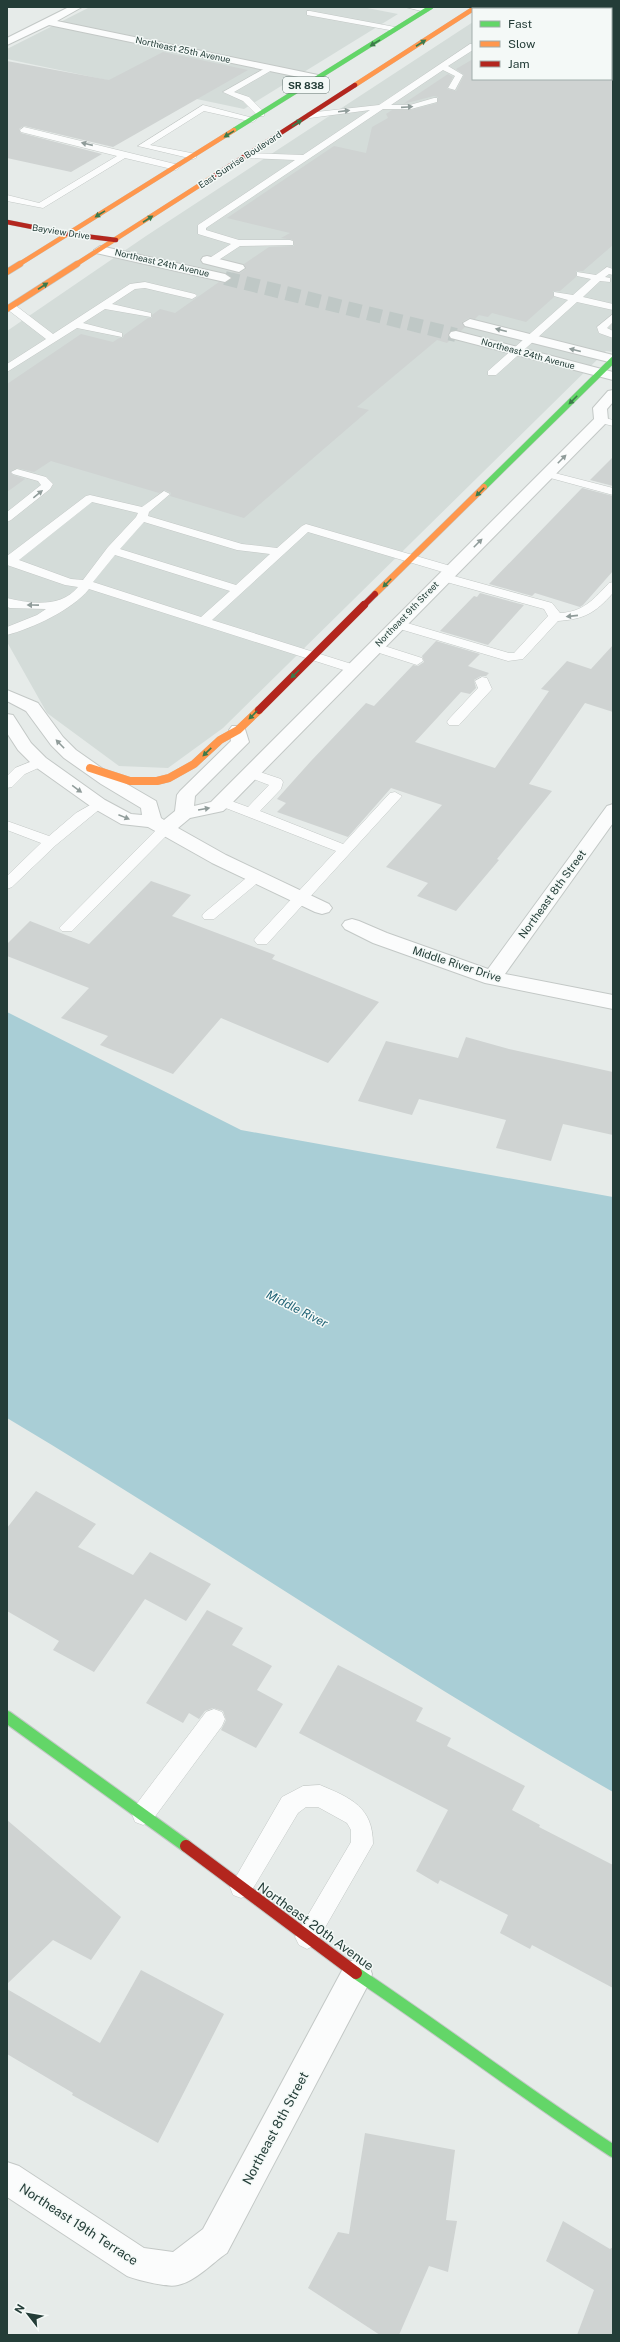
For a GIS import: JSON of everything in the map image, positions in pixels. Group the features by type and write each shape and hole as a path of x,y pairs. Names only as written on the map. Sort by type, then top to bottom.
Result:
{"main road":[{"name":"SR 838","path":"7,272 257,116 324,83 395,30 429,9"},
{"name":"East Sunrise Boulevard","path":"9,308 472,10"},
{"path":"324,83 329,102"},
{"name":"Bayview Drive","path":"7,222 68,234 116,240"},
{"name":"Bayview Drive","path":"37,244 64,247"},
{"name":"Bayview Drive","path":"85,249 100,250"},
{"path":"90,768 115,779 143,783 176,776 194,764 224,735 238,730 412,559 607,375 613,360"},
{"name":"Northeast 20th Avenue","path":"7,1717 143,1814 357,1974 416,2013 539,2103 613,2151"}],"street":[{"path":"7,42 77,7"},
{"name":"Northeast 25th Avenue","path":"48,22 269,68 324,83"},
{"name":"Northeast 24th Avenue","path":"116,240 131,242"},
{"name":"Northeast 24th Avenue","path":"100,250 225,278"},
{"name":"Northeast 24th Avenue","path":"196,258 239,268"},
{"name":"Northeast 24th Avenue","path":"470,323 613,360"},
{"name":"Northeast 24th Avenue","path":"456,335 607,375"},
{"name":"Northeast 9th Street","path":"159,824 184,813 217,807 223,802 446,574 548,474 609,419 600,408 613,394"},
{"path":"7,695 32,707 57,741 90,768 107,780 150,805 159,824"},
{"path":"7,719 24,746 40,762 99,804 127,820 159,824 219,859 322,908"},
{"path":"184,813 186,795 240,742 238,730"},
{"name":"Northeast 8th Street","path":"492,978 613,810"},
{"name":"Middle River Drive","path":"352,925 380,938 492,978 613,1002"},
{"name":"Northeast 8th Street","path":"177,2269 215,2241 357,1974"},
{"name":"Northeast 19th Terrace","path":"7,2178 139,2264 177,2269"}],"lane":[{"path":"409,7 429,9"},
{"path":"310,13 395,30"},
{"path":"290,244 238,243 206,235 201,232 201,227 379,107 472,47"},
{"path":"442,66 459,75 452,88"},
{"path":"257,116 246,99 228,92 269,68"},
{"path":"310,115 379,107 411,107 434,100"},
{"path":"193,156 142,146 203,108 257,116"},
{"path":"24,130 176,167"},
{"path":"7,198 40,206 124,155"},
{"path":"247,155 303,158"},
{"path":"211,261 238,243"},
{"path":"492,373 575,298 611,269"},
{"path":"580,274 613,281"},
{"path":"7,369 133,286 145,286 192,296"},
{"path":"557,294 613,307"},
{"path":"103,305 147,315"},
{"path":"9,308 52,339"},
{"path":"613,317 602,327 603,331 613,335"},
{"path":"74,324 118,335"},
{"path":"7,518 46,487 47,484 42,479 17,472"},
{"path":"548,474 613,492"},
{"path":"7,631 41,618 79,593 112,550 143,514 164,494"},
{"path":"9,561 90,498 241,547 282,552"},
{"path":"203,622 282,552 306,528 412,559 446,574 548,606 553,611 554,617"},
{"path":"112,550 239,590"},
{"path":"9,561 69,582 86,584 353,669"},
{"path":"397,624 508,657 518,656 554,617 572,617 587,614 613,586"},
{"path":"7,602 14,605 60,606"},
{"path":"375,647 417,661"},
{"path":"454,722 485,689 482,681"},
{"path":"7,784 20,771 40,762"},
{"path":"251,773 276,782 276,786 251,812"},
{"path":"262,940 395,796"},
{"path":"223,802 346,850"},
{"path":"7,884 51,842 81,816 99,804"},
{"path":"67,928 159,824"},
{"path":"7,825 51,842"},
{"path":"209,916 256,877"},
{"path":"143,1814 214,1718"},
{"path":"241,1887 290,1805 303,1797 320,1796 354,1815 362,1829 362,1844 307,1937"}],"shaded area":[{"path":"90,7 362,7 398,14 244,109 7,59 7,49"},
{"path":"613,7 613,352 606,351 223,728 168,768 119,766 47,713 7,642 7,331 146,236 472,23 472,80 612,80 612,8 494,8"}],"water":[{"name":"Middle River","path":"7,1012 241,1130 613,1197 613,1792 460,1701 159,1511 7,1418"}],"building":[{"path":"163,52 248,70 113,147 24,126 19,129 21,133 102,154 71,172 7,158 7,61 109,80"},
{"path":"472,60 472,80 613,79 613,245 583,271 576,271 576,277 560,291 553,291 554,297 526,322 492,313 488,317 479,315 475,319 469,318 462,322 465,327 461,331 450,331 448,336 451,339 447,343 437,340 357,407 369,410 244,518 170,496 171,493 165,490 159,493 51,461 34,472 17,468 10,471 13,475 25,479 7,492 7,384 81,334 113,342 119,338 123,338 124,335 148,318 152,318 152,315 160,309 175,313 219,282 226,283 232,278 229,275 233,272 240,273 246,269 244,264 269,247 294,246 293,240 281,238 290,233 227,218 334,146 366,153 372,127 388,118 386,114 392,110 411,110 437,103 438,97 434,96 403,104 448,74 453,77 447,89 456,91 464,75 456,69"},
{"path":"613,457 613,486 590,480"},
{"path":"582,488 613,496 613,571 583,605 580,607 535,593 532,596 489,584"},
{"path":"480,593 524,605 488,645 440,631 474,596 477,597"},
{"path":"436,641 480,654 468,666 489,673 486,676 481,676 474,680 476,688 470,694 461,692 415,742 495,768 549,691 541,689 567,661 591,669 613,645 613,712 585,703 529,784 552,791 497,859 499,860 456,911 417,896 428,883 386,867 442,805 391,788 348,837 277,812 286,803 277,799 311,761 366,703 374,706 413,665 418,666 424,662 422,656"},
{"path":"151,881 191,895 172,916 275,955 272,959 379,1002 328,1063 221,1018 173,1074 100,1045 108,1036 61,1018 89,988 7,956 7,944 30,921 89,944"},
{"path":"466,1037 509,1049 613,1072 613,1135 563,1124 551,1161 496,1148 506,1120 419,1099 412,1115 358,1101 386,1041 458,1058"},
{"path":"36,1491 96,1524 78,1547 133,1575 150,1552 211,1584 186,1621 145,1599 94,1672 53,1650 59,1641 7,1611 7,1528"},
{"path":"207,1610 243,1628 232,1645 272,1666 257,1690 283,1704 256,1748 221,1730 226,1720 223,1711 213,1708 205,1711 199,1719 189,1713 183,1723 146,1703"},
{"path":"338,1665 423,1708 416,1721 451,1738 447,1746 525,1786 512,1810 540,1825 539,1827 613,1865 613,1988 532,1945 530,1949 500,1933 508,1915 440,1880 438,1884 416,1871 448,1810 299,1733"},
{"path":"7,1820 121,1917 91,1960 53,1940 7,1984"},
{"path":"141,1970 224,2014 158,2143 72,2095 73,2093 7,2054 7,1989 100,2043"},
{"path":"365,2133 455,2150 446,2220 457,2221 448,2272 429,2266 399,2335 380,2335 308,2288 338,2232 349,2234"},
{"path":"563,2221 610,2249 613,2247 613,2335 577,2335 594,2290 546,2261"}],"tunnel":[{"path":"225,278 456,335"}],"traffic: fast":[{"path":"234,130 431,7"},
{"path":"484,487 613,360"},
{"path":"7,1717 186,1846"},
{"path":"356,1973 416,2013 539,2103 613,2151"}],"traffic: slow":[{"path":"355,85 472,10"},
{"path":"7,272 234,130"},
{"path":"7,309 214,176"},
{"path":"375,594 484,487"},
{"path":"90,768 130,781 157,781 169,778 194,764 220,740 238,730 259,710"}],"traffic: jam":[{"path":"214,176 355,85"},
{"path":"7,222 68,234 116,240"},
{"path":"259,710 375,594"},
{"path":"186,1846 356,1973"}]}
